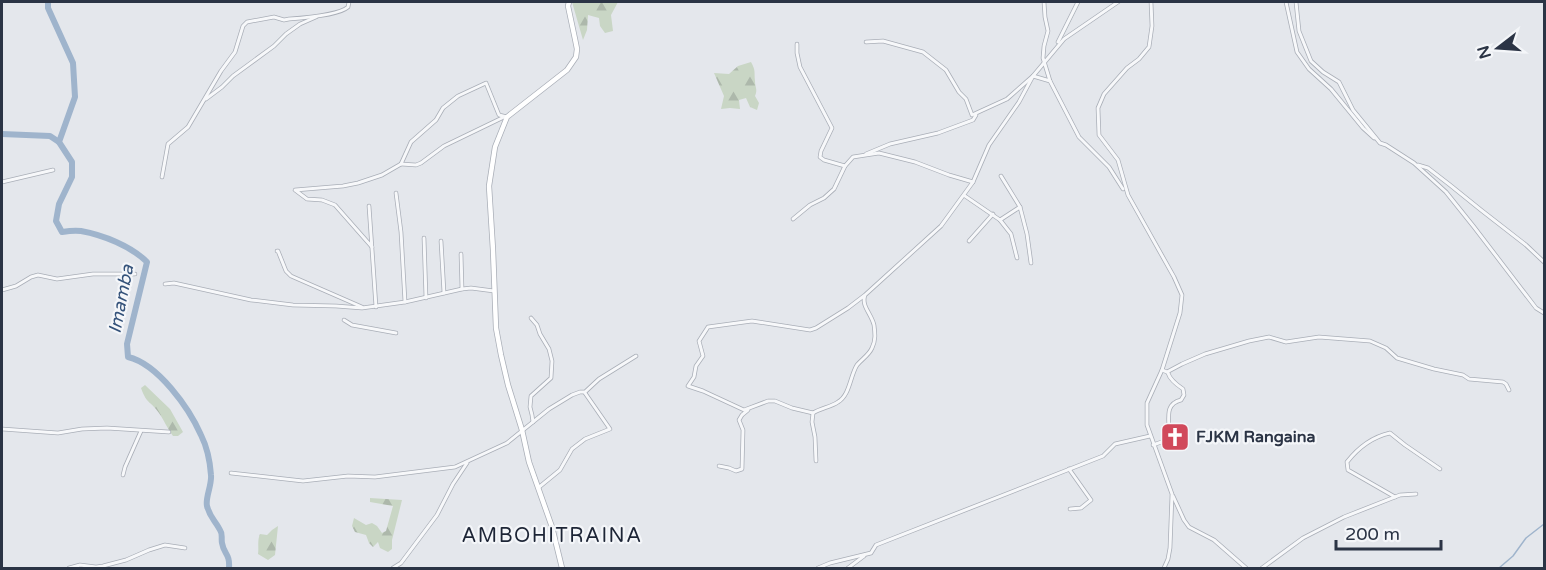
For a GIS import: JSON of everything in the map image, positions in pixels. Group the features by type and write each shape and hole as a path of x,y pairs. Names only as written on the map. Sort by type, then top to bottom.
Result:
{"street":[{"path":"162,177 168,144 188,127 235,52 241,31 247,22 274,16 284,20 320,15 345,10 349,2"},
{"path":"372,247 335,205 322,200 307,199 295,190 358,183 382,175 401,164 416,165 444,146 505,117 567,70 576,57 577,49 569,2"},
{"path":"1044,2 1048,31 1044,46 1044,62 1050,81 1065,106 1076,132 1108,167 1128,195 1182,294 1180,313 1162,370 1147,403 1147,425 1153,445 1172,494 1189,527 1214,540 1246,568"},
{"path":"1053,51 1078,2"},
{"path":"749,409 744,410 688,386 703,356 699,341 708,327 752,321 810,330 848,308 865,295 941,226 965,196 989,145 1019,102 1033,76 1053,51 1064,39 1118,2"},
{"path":"1128,195 1118,160 1099,135 1098,108 1104,94 1149,47 1152,26 1151,2"},
{"path":"1286,2 1297,52 1309,69 1331,89 1363,128 1380,143 1414,163 1446,192 1536,308 1545,313"},
{"path":"1296,2 1299,31 1311,61 1323,72 1340,81 1353,111 1380,143"},
{"path":"205,100 286,34 300,24 320,15"},
{"path":"866,42 883,41 923,52 946,70 966,99 972,115 976,115"},
{"path":"797,44 800,68 832,128 820,157 845,166"},
{"path":"793,219 834,189 845,166 853,157 890,144 938,133 973,120 976,115 1007,99 1033,76"},
{"path":"1033,76 1050,81"},
{"path":"401,164 411,142 436,120 443,108 458,96 486,83 499,115 505,117"},
{"path":"505,117 495,147 489,186 496,328 508,386 529,462 552,526 562,568"},
{"path":"858,156 879,153 915,162 973,182"},
{"path":"1414,163 1428,168 1443,179 1545,262"},
{"path":"2,182 53,170"},
{"path":"1001,176 1020,207 1031,263"},
{"path":"396,193 402,232 405,302"},
{"path":"965,196 1000,220 1011,234 1017,258"},
{"path":"369,206 376,307"},
{"path":"1000,220 1020,207"},
{"path":"969,241 993,214"},
{"path":"424,238 426,298"},
{"path":"441,241 444,293"},
{"path":"277,250 291,276 364,308"},
{"path":"461,254 462,289"},
{"path":"2,290 38,275 57,279 93,274 135,274"},
{"path":"165,284 174,283 233,297 292,305 364,308 426,298 462,289 495,291"},
{"path":"816,461 813,413 843,398 857,366 872,348 875,339 871,316 863,300 865,295"},
{"path":"531,318 549,349 552,361 551,378 531,396 532,422"},
{"path":"344,320 352,325 396,333"},
{"path":"1167,372 1205,354 1248,341 1269,337 1286,342 1319,337 1370,341 1386,348 1397,358 1463,375 1469,379 1503,382 1509,390"},
{"path":"585,393 599,378 636,356"},
{"path":"1153,445 1167,440 1168,410 1184,395 1183,388 1162,370"},
{"path":"231,473 303,481 348,476 375,477 455,467 507,442 572,395 585,393 610,429 585,439 572,449 560,470 538,488"},
{"path":"719,466 736,471 742,469 743,430 739,420 749,409 762,403 775,401 813,413"},
{"path":"2,429 50,433 107,428 169,432"},
{"path":"123,475 141,431"},
{"path":"1395,496 1348,470 1347,462 1356,450 1380,435 1390,433 1440,469"},
{"path":"848,568 871,553 876,545 1103,456 1115,444 1150,436"},
{"path":"393,568 400,563 437,515 468,461"},
{"path":"1069,469 1091,500 1081,508 1070,509"},
{"path":"1164,568 1170,548 1172,494"},
{"path":"1262,568 1303,538 1344,517 1395,496 1416,494"},
{"path":"69,568 80,565 103,566 165,546 185,548"},
{"path":"818,568 866,555"}],"green space":[{"path":"572,2 618,2 611,15 613,31 605,33 600,26 599,18 588,15 587,30 583,40"},
{"path":"751,62 755,72 755,96 759,103 757,110 750,107 746,98 739,100 740,109 721,109 724,96 714,73 729,74 738,66"},
{"path":"145,385 170,409 183,432 178,436 173,436 159,413 145,397 141,388"},
{"path":"370,498 402,500 392,549 388,552 380,548 378,542 373,547 366,535 355,532 352,526 354,518 366,525 372,523 382,533 386,531 393,506 370,502"},
{"path":"278,526 275,555 268,560 258,554 259,537 260,534 267,535"}],"waterway":[{"name":"Imamba","path":"48,2 48,8 73,63 75,97 59,142 72,162 72,177 59,204 56,221 62,232 81,231 107,238 125,246 147,262 127,344 128,357 139,361 161,378 181,400 196,424 208,454 211,475 207,506 221,532 223,547 229,559 229,568"},
{"path":"2,134 50,136 59,142"},
{"path":"1499,568 1513,556 1526,538 1544,524"}],"place":[{"name":"FJKM Rangaina","path":"1175,437"}],"district":[{"name":"AMBOHITRAINA","path":"552,536"}]}
